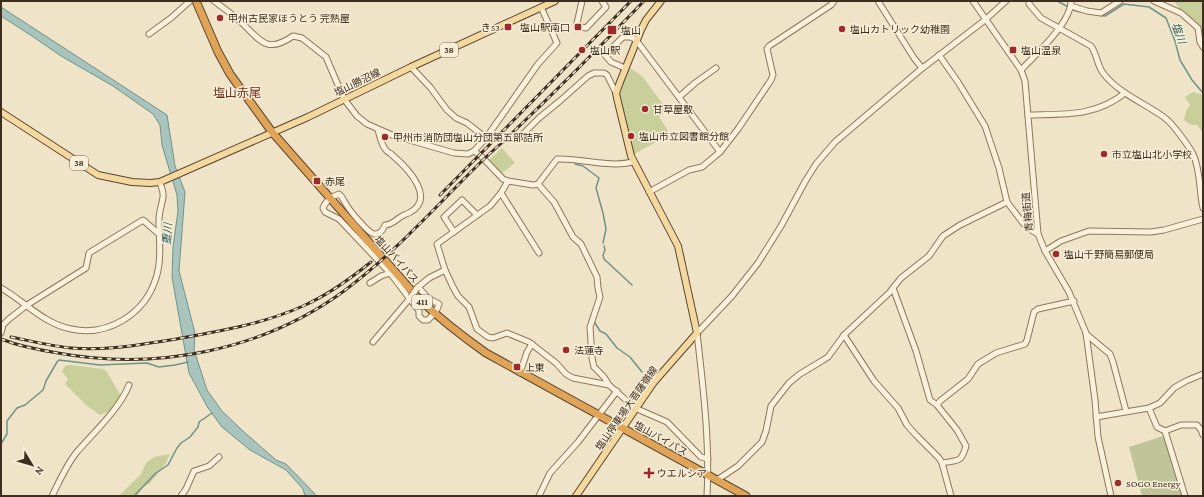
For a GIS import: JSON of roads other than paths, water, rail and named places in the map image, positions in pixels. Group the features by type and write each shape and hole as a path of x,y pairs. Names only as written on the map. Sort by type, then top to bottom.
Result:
{"highway":[{"name":"塩山バイパス","path":"196,1 218,52 230,74 272,132 418,298 434,314 457,333 486,353 520,373 746,496"}],"main road":[{"name":"塩山勝沼線","path":"160,182 308,117 555,1"},
{"path":"661,1 646,20 636,40 616,93 631,156 678,246 697,333"},
{"name":"38","path":"1,112 98,175 132,182 160,182"},
{"name":"塩山停車場大菩薩嶺線","path":"576,496 654,382 697,333"}],"street":[{"path":"148,34 171,18 190,1"},
{"path":"214,1 259,40 267,44 274,45 293,36 302,38 326,57 344,99 357,116 367,124 378,130 454,153 468,154 474,151 486,138 538,64 557,43 541,8"},
{"path":"582,1 577,23 581,27 586,28 606,7 602,1"},
{"path":"649,192 689,170 702,167 720,152 738,129 771,80 773,75 768,49 769,46 831,5 834,1"},
{"path":"878,1 922,68"},
{"name":"青梅街道","path":"972,1 1021,70 1025,81 1033,190 1038,234 1044,252 1074,301 1086,333 1096,417 1110,496"},
{"path":"707,496 708,459 706,421 697,333 732,296 758,263 816,164 835,142 922,68 985,20 1006,1"},
{"path":"1029,1 1029,4 1041,18 1091,46 1102,72 1125,93 1165,118 1193,155 1199,176 1203,208"},
{"path":"1021,70 1060,28 1071,5 1087,12 1100,13 1120,1"},
{"path":"1154,1 1181,13 1198,28 1200,42 1203,47"},
{"path":"625,68 611,62 605,54 623,37 631,36 636,40 720,152"},
{"path":"939,55 958,82 985,126 999,168 1007,202 1026,226 1038,234"},
{"path":"412,67 430,87 447,110 456,118 467,123 486,138"},
{"path":"679,97 716,68"},
{"path":"522,135 538,118 588,76 594,73 604,73 607,75 616,93"},
{"path":"1028,115 1071,115 1111,103 1125,93"},
{"path":"378,130 386,150 408,171 417,183 422,195 418,207 414,211 389,225 385,225 379,233 376,234 370,232 346,204 341,195 337,194 330,199 324,206 324,210 339,219 390,273 419,311 419,316 423,320 428,320 434,314 438,304 428,298 417,287"},
{"path":"474,151 481,156 499,176 508,181 533,185 538,184 557,159 606,164 626,164 634,162"},
{"path":"508,181 501,194 490,206 437,244 445,270 458,296 469,307 477,329 480,332 493,338 507,333 532,344 556,363 566,374 573,378 609,384"},
{"path":"1,288 48,320 70,329 90,331 107,328 137,311 153,286 158,270 159,212 163,198 160,182"},
{"path":"538,184 554,202 573,237 581,244 597,277 600,297 590,327 594,367 609,384 635,408 667,422 701,458 708,459"},
{"path":"501,194 539,253"},
{"path":"454,232 444,217 462,200 477,215"},
{"path":"717,480 738,466 762,442 766,431 771,406 789,383 800,374 828,357 844,335 893,288 901,278 929,256 943,236 960,225 1007,202"},
{"path":"1044,252 1061,241 1089,231 1151,232 1164,230 1203,219"},
{"path":"1,332 9,319 27,305 86,268 89,253 143,220 159,234"},
{"path":"373,342 410,298 417,287 429,278 445,270"},
{"path":"370,283 381,276 390,273"},
{"path":"893,288 916,351 930,400 937,405 957,430 966,446 963,457 959,460 942,463"},
{"path":"937,405 968,378 978,364 996,353 1025,344 1028,340 1034,312 1038,309 1074,301"},
{"path":"1086,333 1101,348 1110,354 1114,362 1126,411"},
{"path":"844,335 874,381 898,408 907,425 939,458 942,463 951,496"},
{"path":"520,373 532,344"},
{"path":"1096,417 1149,408 1160,403 1174,388 1203,374"},
{"path":"52,496 75,455 99,428 125,393 128,385"},
{"path":"539,496 550,473 578,442 617,391"},
{"path":"1149,408 1157,427 1165,431 1185,496"},
{"path":"1165,431 1181,425 1197,425 1203,435"},
{"path":"181,496 186,489 194,471 209,466 219,457"}],"water":[{"path":"1,7 167,115 175,166 185,192 179,271 195,333 194,350 207,390 222,411 276,460 286,464 315,494 315,496 305,496 303,489 286,470 250,450 222,427 208,408 189,373 172,277 173,247 178,211 177,195 162,145 160,125 153,114 113,86 61,56 1,16"}],"waterway":[{"name":"塩川","path":"1057,1 1076,11 1086,13"},
{"name":"塩川","path":"1097,15 1105,16 1124,4 1149,7 1166,18 1175,41 1180,60 1192,80 1203,93"},
{"path":"575,164 583,166 599,178 596,188 606,229 603,243"},
{"path":"604,246 604,259 632,285"},
{"path":"595,323 600,331 606,334 617,348 630,357 642,372"},
{"path":"1,444 7,434 7,421 17,408 25,405 43,390 46,381 59,360 100,365 147,363 159,367 188,362"},
{"path":"134,496 156,473 168,465 181,443 190,437 198,427 199,422 212,413"}],"railway":[{"path":"440,195 631,1"},
{"path":"1,339 36,349 95,358 132,359 170,357 207,351 243,342 278,329 312,312 344,291 381,261 560,86 644,1"},
{"path":"11,337 64,347 96,349 145,344 221,331 271,318 303,306 321,297 371,262"}],"place":[{"name":"甲州古民家ほうとう 完熟屋","path":"220,18"},
{"name":"き53","path":"508,27"},
{"name":"塩山駅南口","path":"578,27"},
{"name":"塩山カトリック幼稚園","path":"842,29"},
{"name":"塩山","path":"612,30"},
{"name":"塩山駅","path":"582,50"},
{"name":"塩山温泉","path":"1013,50"},
{"name":"甘草屋敷","path":"645,109"},
{"name":"塩山市立図書館分館","path":"631,136"},
{"name":"甲州市消防団塩山分団第五部詰所","path":"385,137"},
{"name":"市立塩山北小学校","path":"1104,154"},
{"name":"赤尾","path":"317,181"},
{"name":"塩山千野簡易郵便局","path":"1056,254"},
{"name":"法蓮寺","path":"566,350"},
{"name":"上東","path":"517,367"},
{"name":"ウエルシア","path":"649,473"},
{"name":"SOGO Energy","path":"1118,483"}],"district":[{"name":"塩山赤尾","path":"237,93"}],"water label":[{"name":"重川","path":"167,234"}]}
